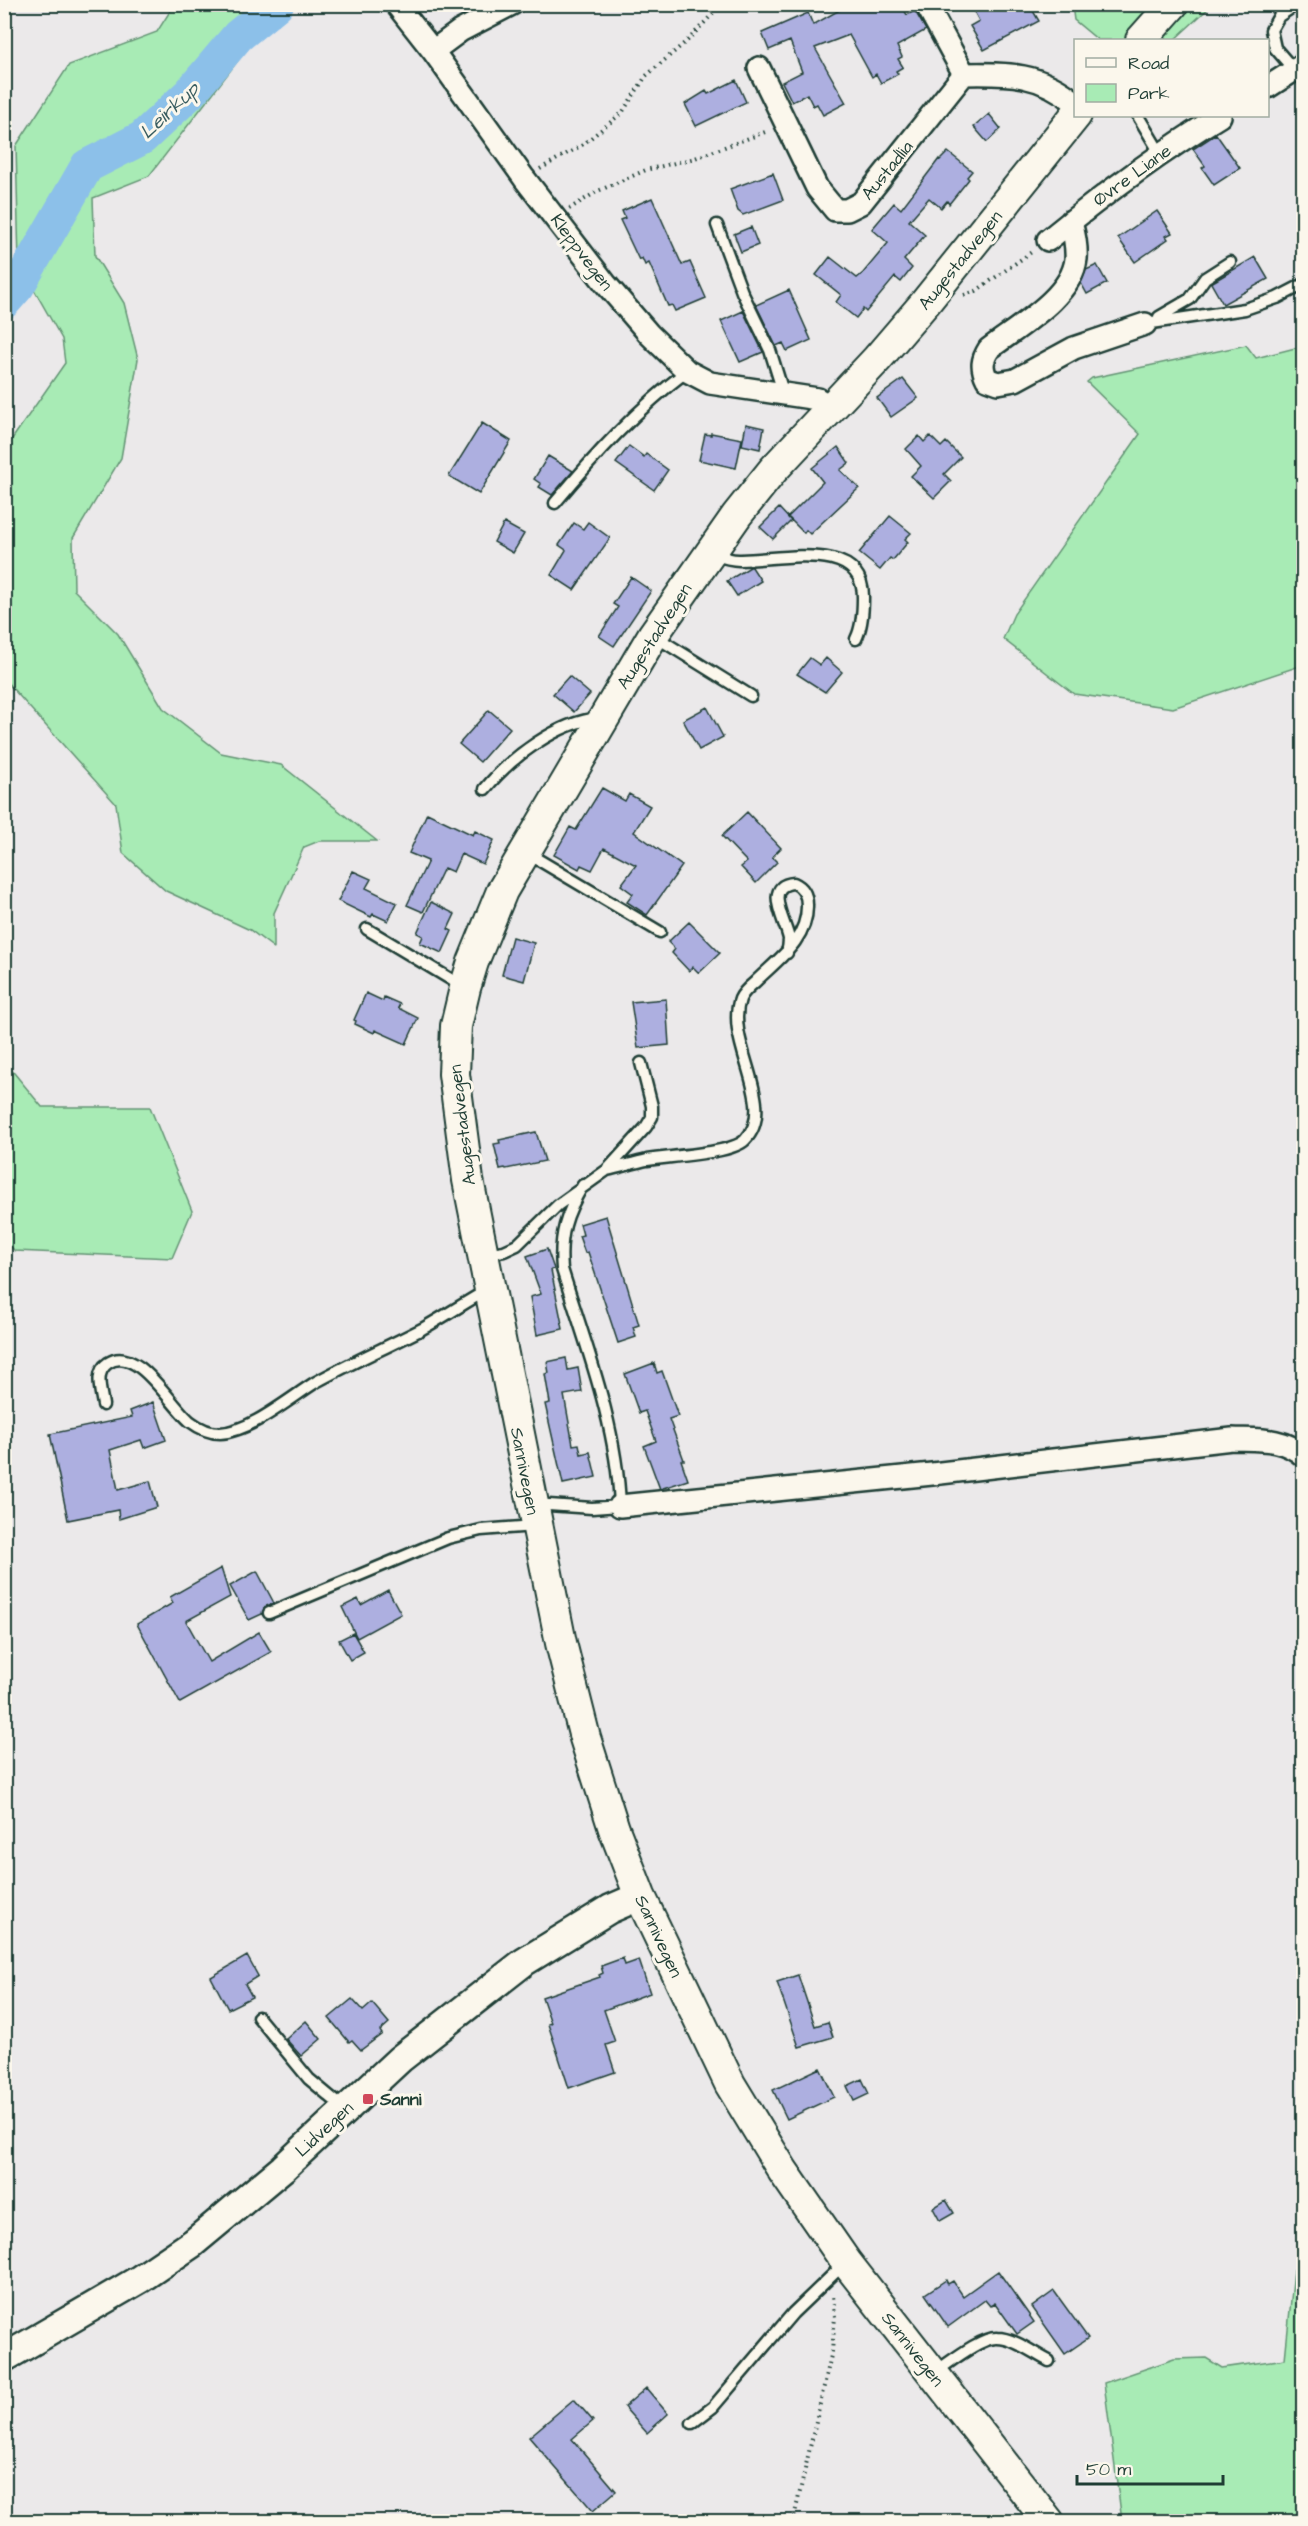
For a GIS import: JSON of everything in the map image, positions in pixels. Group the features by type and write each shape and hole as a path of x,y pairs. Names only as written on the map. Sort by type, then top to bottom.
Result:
{"main road":[{"path":"1142,39 1173,4"},
{"name":"Augestadvegen","path":"482,1255 455,1093 456,1026 473,962 502,891 602,718 653,635 709,554 773,470 926,303 1074,117"},
{"name":"Sannivegen","path":"482,1255 561,1643 585,1738 614,1829 640,1896 730,2084 783,2171 836,2271 932,2373 1049,2522"}],"street":[{"name":"Kleppvegen","path":"396,4 433,51 524,178 605,283 649,334 687,371 710,383 818,399 832,408"},
{"path":"433,51 459,32 512,4"},
{"path":"926,4 964,74 1004,73 1028,77 1059,89 1074,101"},
{"path":"1269,86 1299,67"},
{"name":"Austadlia","path":"759,68 817,188 835,210 847,210 861,203 964,74"},
{"name":"Øvre Liane","path":"1048,240 1113,186 1160,153 1218,117"},
{"path":"1071,221 1076,245 1076,261 1070,276 1053,299 989,349 983,358 983,370 987,379 999,383 1015,380 1074,348 1145,324"},
{"path":"620,1506 932,1474 1232,1439 1270,1440 1285,1444 1304,1456"},
{"name":"Lidvegen","path":"4,2358 140,2279 193,2243 282,2168 400,2059 524,1962 601,1914 640,1896"}],"lane":[{"path":"1297,4 1279,16 1271,30 1275,48 1299,67"},
{"path":"1138,117 1160,153"},
{"path":"717,225 742,292 770,350 783,392"},
{"path":"1145,324 1190,299 1204,278 1230,262"},
{"path":"1145,324 1245,309 1277,298 1304,284"},
{"path":"555,503 598,452 661,391 687,371"},
{"path":"709,554 739,560 815,556 839,561 852,569 863,589 861,624 856,639"},
{"path":"653,635 751,696"},
{"path":"485,789 502,771 560,729 574,722 602,718"},
{"path":"524,851 660,933"},
{"path":"607,1170 648,1160 722,1150 743,1143 757,1121 737,1028 740,1000 745,991 766,970 787,953 800,933 807,913 804,893 801,887 794,883 782,887 778,892 779,911 789,940 787,953"},
{"path":"367,929 465,988"},
{"path":"482,1255 504,1251 517,1245 583,1185 607,1170 652,1117 652,1106 641,1063"},
{"path":"269,1613 448,1538 534,1515 620,1506 619,1484 602,1396 562,1269 561,1254 568,1210 583,1185"},
{"path":"103,1405 99,1374 105,1364 121,1358 132,1362 144,1371 190,1421 198,1426 218,1433 242,1428 317,1382 422,1328 489,1289"},
{"path":"258,2017 309,2079 345,2109"},
{"path":"692,2423 713,2407 793,2313 836,2271"},
{"path":"932,2373 987,2339 998,2337 1049,2361"}],"path":[{"path":"524,178 582,145 622,113 646,76 688,40 722,4"},
{"path":"556,218 598,191 646,170 695,158 786,124"},
{"path":"926,303 951,299 976,291 1048,240"},
{"path":"793,2522 832,2351 836,2271"}],"green space":[{"path":"174,5 281,5 149,176 93,198 95,256 124,303 138,359 121,458 73,538 74,590 118,634 163,708 221,753 281,765 377,841 319,841 304,847 274,913 274,948 250,930 166,891 123,853 116,804 5,680 5,449 65,363 62,339 19,263 16,146 69,65 157,32"},
{"path":"1072,5 1212,5 1175,39 1097,39 1074,20"},
{"path":"1246,345 1256,358 1303,346 1303,665 1173,708 1074,694 1003,639 1014,614 1140,434 1087,382 1092,378"},
{"path":"5,1062 42,1107 150,1107 192,1211 172,1258 15,1251 5,1241"},
{"path":"1294,2270 1304,2279 1303,2521 1238,2522 1230,2519 1223,2522 1122,2521 1104,2383 1174,2359 1206,2358 1222,2368 1285,2359"}],"building":[{"path":"850,4 901,4 907,15 915,11 926,30 897,46 902,57 898,59 903,67 896,71 898,74 881,83 876,74 872,77 849,35 815,48 846,103 823,115 817,104 813,106 807,94 792,102 782,82 802,72 790,41 769,50 762,33 808,13 813,25"},
{"path":"970,4 1029,4 1039,21 984,50 970,26 979,21"},
{"path":"736,80 746,102 696,126 685,104 706,91 708,94"},
{"path":"989,114 1001,129 987,142 974,127"},
{"path":"1216,134 1240,168 1214,185 1193,149"},
{"path":"948,152 972,171 967,177 969,179 949,204 947,201 941,208 929,198 909,221 925,235 904,260 912,268 901,282 895,277 866,312 863,309 856,318 836,302 841,295 816,275 830,257 857,278 863,273 888,243 872,229 894,203 901,209 939,159"},
{"path":"773,173 783,200 743,215 738,211 730,189"},
{"path":"652,198 682,265 690,262 706,298 675,311 672,305 668,306 649,263 645,265 642,258 639,260 620,220 625,218 622,211"},
{"path":"1157,211 1172,233 1166,236 1168,239 1135,262 1118,238"},
{"path":"751,227 758,245 741,252 734,234"},
{"path":"1255,257 1268,279 1223,304 1211,283"},
{"path":"1097,265 1107,283 1087,294 1081,283 1086,270"},
{"path":"789,290 811,340 787,351 783,343 776,346 756,305"},
{"path":"743,311 763,352 740,362 721,321"},
{"path":"903,379 918,398 891,417 877,398"},
{"path":"482,423 511,441 479,494 449,476"},
{"path":"746,424 764,428 760,449 742,445"},
{"path":"711,433 742,439 736,468 699,460 705,434 711,435"},
{"path":"919,436 924,442 930,436 941,447 946,442 961,457 944,474 951,481 934,498 911,476 921,466 906,449"},
{"path":"629,446 644,457 646,454 668,470 654,490 616,463"},
{"path":"838,447 849,463 840,470 859,488 810,534 806,530 804,533 788,517 823,482 812,468"},
{"path":"548,456 573,471 552,495 539,487 541,484 534,479"},
{"path":"779,508 791,521 773,539 760,527"},
{"path":"890,516 911,533 905,539 908,542 893,560 890,558 880,570 859,553"},
{"path":"588,522 610,538 574,590 551,575 566,550 559,545 574,523 583,529"},
{"path":"504,523 524,534 513,553 494,542"},
{"path":"750,567 761,581 737,596 727,581"},
{"path":"631,577 651,591 614,646 599,636 618,607 613,604"},
{"path":"810,658 820,665 826,658 842,672 825,692 797,674"},
{"path":"569,676 590,694 574,712 553,694"},
{"path":"707,707 723,737 699,750 683,720"},
{"path":"489,710 510,728 480,762 459,744"},
{"path":"602,788 625,801 629,794 650,806 634,832 682,866 647,915 627,902 633,894 621,885 636,865 604,848 592,870 581,865 579,869 554,855 570,827 576,830"},
{"path":"747,812 781,848 772,857 777,862 756,883 741,867 747,862 722,836"},
{"path":"427,813 473,835 475,831 494,840 483,864 461,854 453,872 444,868 423,912 407,905 428,861 409,853"},
{"path":"353,871 371,879 366,888 397,903 388,921 373,914 371,917 338,901"},
{"path":"431,902 455,914 448,929 452,931 442,953 420,943 423,936 417,933"},
{"path":"689,922 720,953 699,973 693,967 689,971 672,953 675,949 668,942"},
{"path":"512,937 534,943 524,981 502,975"},
{"path":"366,993 383,1001 384,997 400,1004 398,1008 418,1018 406,1044 355,1024 354,1020"},
{"path":"666,999 669,1045 638,1048 631,1002"},
{"path":"536,1132 545,1161 500,1169 494,1144 500,1143 499,1140"},
{"path":"606,1216 639,1325 633,1327 636,1337 618,1343 588,1252 585,1253 579,1236 583,1235 580,1224"},
{"path":"547,1249 554,1269 551,1270 563,1329 537,1335 530,1297 541,1294 527,1256"},
{"path":"566,1358 568,1370 578,1368 582,1392 564,1395 573,1445 579,1444 581,1454 590,1452 596,1477 563,1484 545,1404 550,1403 545,1374 549,1373 547,1362"},
{"path":"654,1363 657,1373 662,1371 678,1416 669,1419 684,1460 681,1460 688,1480 660,1489 644,1446 656,1441 645,1411 639,1413 625,1374"},
{"path":"153,1402 166,1440 144,1448 141,1440 110,1450 118,1490 150,1481 157,1507 119,1519 118,1510 68,1520 50,1434 132,1417 130,1411"},
{"path":"221,1568 230,1597 186,1621 209,1662 259,1632 271,1652 180,1703 137,1624 173,1603 170,1597"},
{"path":"257,1571 274,1603 266,1606 262,1614 249,1620 230,1586"},
{"path":"388,1590 401,1614 357,1638 342,1607 358,1599 361,1605"},
{"path":"353,1633 364,1652 350,1660 339,1640"},
{"path":"247,1956 258,1976 245,1984 252,1997 228,2009 211,1977"},
{"path":"623,1958 625,1965 639,1960 650,1993 604,2010 615,2042 606,2045 615,2072 569,2088 548,2024 551,2023 542,1997 600,1977 599,1975 603,1973 601,1966"},
{"path":"798,1975 815,2026 828,2022 833,2037 799,2047 777,1982"},
{"path":"352,1999 363,2011 372,2003 389,2023 380,2031 382,2034 361,2050 352,2040 349,2042 329,2018"},
{"path":"306,2021 321,2039 301,2056 286,2039"},
{"path":"820,2068 834,2097 787,2119 773,2090"},
{"path":"862,2079 869,2094 854,2101 847,2086"},
{"path":"946,2200 954,2213 940,2221 933,2208"},
{"path":"998,2271 1034,2322 1017,2334 995,2303 990,2306 985,2300 948,2327 925,2294 946,2280 948,2284 953,2281 963,2296"},
{"path":"1054,2291 1088,2338 1065,2354 1032,2307"},
{"path":"646,2388 668,2414 647,2433 624,2407"},
{"path":"574,2399 593,2421 572,2439 616,2491 593,2511 529,2437"}],"waterway":[{"name":"Leirkup","path":"4,302 18,286 87,166 142,138 189,94 238,36 277,4"}],"place":[{"name":"Sanni","path":"368,2099"}]}
